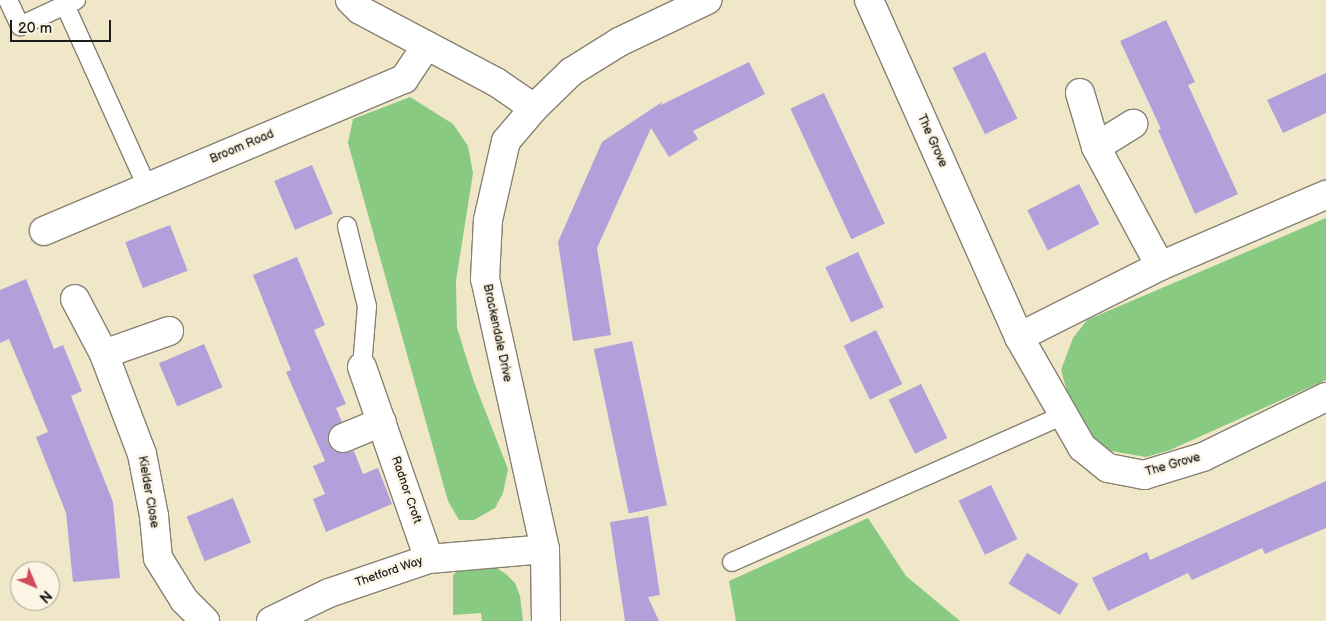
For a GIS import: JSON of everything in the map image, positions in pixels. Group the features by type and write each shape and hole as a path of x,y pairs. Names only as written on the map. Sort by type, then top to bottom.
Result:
{"street":[{"path":"350,0 360,10 496,82 534,108"},
{"name":"Brackendale Drive","path":"546,621 544,549 485,280 488,220 506,141 534,108 571,72 620,42 706,0"},
{"name":"The Grove","path":"869,0 1019,337 1082,447 1108,468 1144,475 1203,457 1326,397"},
{"name":"Broom Road","path":"44,231 404,79 426,46"},
{"path":"1080,92 1096,147 1160,266"},
{"path":"1096,147 1133,124"},
{"path":"1019,337 1160,266 1326,195"},
{"name":"Kielder Close","path":"75,299 104,354 142,454 154,516 158,558 184,600 205,621"},
{"path":"104,354 169,331"},
{"name":"Radnor Croft","path":"362,367 429,559"},
{"path":"342,438 382,422"},
{"name":"Thetford Way","path":"271,621 329,592 429,559 544,549"}],"lane":[{"path":"8,0 20,26 71,2 148,187"},
{"path":"347,226 366,306 362,367"},
{"path":"732,562 1064,415"}],"green space":[{"path":"410,97 453,124 468,146 473,173 456,281 457,328 474,382 508,469 503,493 495,508 474,520 459,520 448,501 348,143 353,119"},
{"path":"1326,218 1326,380 1170,450 1146,457 1105,450 1087,436 1074,415 1061,370 1073,338 1087,320"},
{"path":"868,518 906,576 960,621 736,621 729,581"},
{"path":"495,567 515,583 520,596 523,621 482,621 481,613 453,615 453,575 460,568"}],"building":[{"path":"1166,20 1195,82 1188,85 1238,194 1195,214 1158,130 1161,129 1120,41"},
{"path":"985,52 1017,119 985,134 953,68"},
{"path":"749,62 765,94 693,131 698,139 669,157 651,128 597,248 611,335 573,341 558,242 602,142 662,102 661,105"},
{"path":"1326,73 1326,113 1283,133 1267,100"},
{"path":"824,93 885,224 851,239 790,109"},
{"path":"312,165 333,214 295,230 274,181"},
{"path":"1079,184 1099,224 1048,250 1027,210"},
{"path":"170,225 188,271 143,288 125,242"},
{"path":"858,252 884,307 851,322 825,267"},
{"path":"297,257 325,325 314,330 346,404 336,408 342,422 330,429 328,443 333,450 340,453 354,451 363,474 378,468 392,504 326,532 313,499 325,494 313,466 325,461 286,372 291,370 253,275"},
{"path":"26,279 54,349 63,345 82,391 71,396 113,502 120,578 73,582 66,513 36,437 48,432 9,339 0,343 0,290"},
{"path":"876,330 902,384 870,400 844,346"},
{"path":"632,341 667,505 629,513 594,349"},
{"path":"204,344 222,387 177,406 159,363"},
{"path":"921,384 947,438 915,454 889,400"},
{"path":"1326,481 1326,528 1265,554 1262,548 1192,580 1188,573 1108,611 1092,578 1147,552 1150,560"},
{"path":"991,485 1017,539 985,555 959,501"},
{"path":"233,498 251,543 205,561 187,517"},
{"path":"648,516 660,595 648,597 659,621 625,621 610,522"},
{"path":"1027,553 1078,584 1060,615 1008,584"}]}
